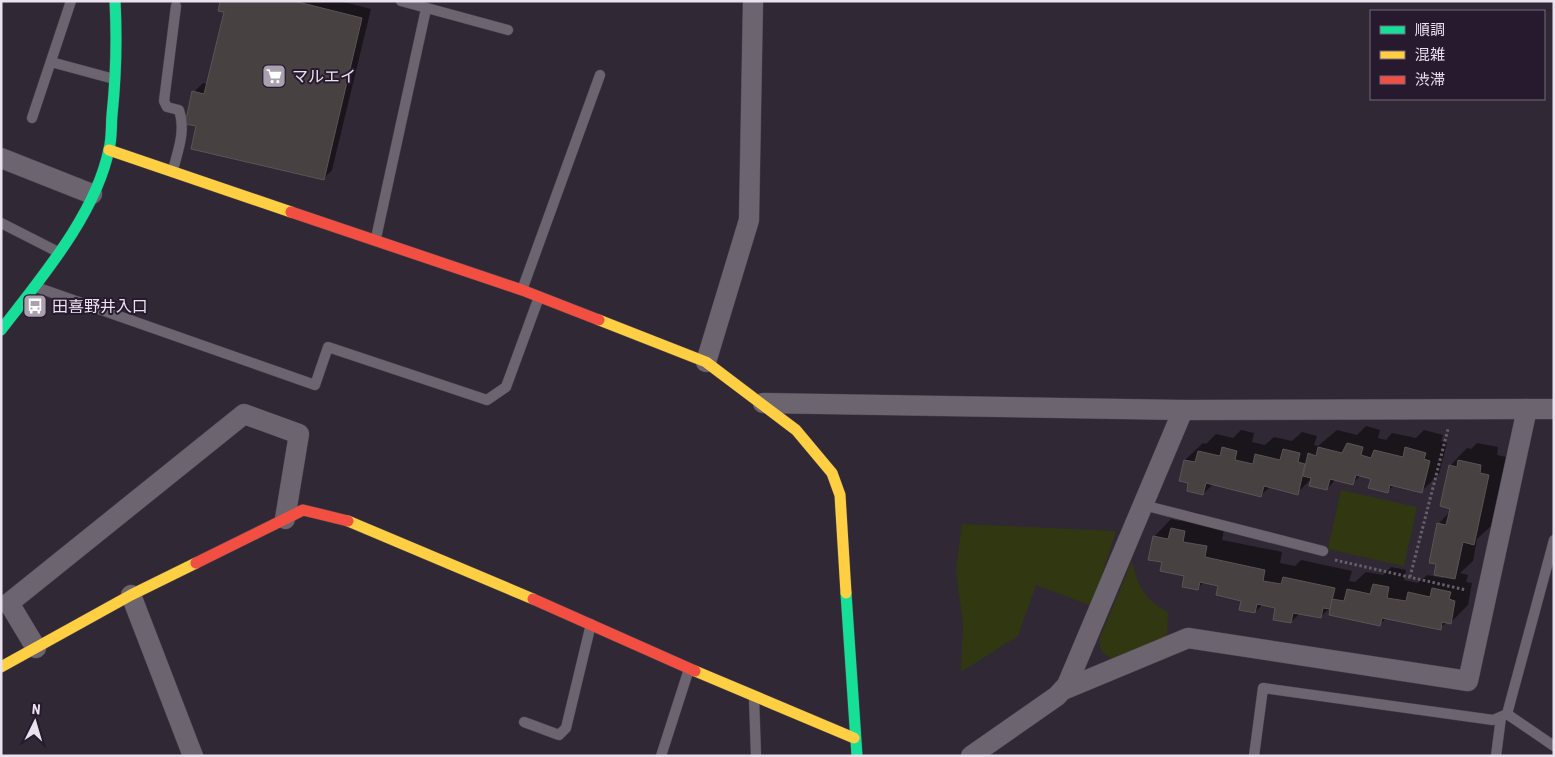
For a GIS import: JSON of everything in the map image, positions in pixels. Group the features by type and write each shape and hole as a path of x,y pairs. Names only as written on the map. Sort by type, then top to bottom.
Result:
{"street":[{"path":"1,330 35,287 58,252 92,194 109,150 115,79 114,1"},
{"path":"706,362 749,220 754,1"},
{"path":"109,150 376,239 539,296 706,362 763,403 796,430 820,457 832,473 840,495 854,738 857,756"},
{"path":"1,158 92,194"},
{"path":"763,403 1183,410 1554,409"},
{"path":"1063,690 1188,638 1468,681 1527,409"},
{"path":"972,756 1058,696 1063,690 1183,410"},
{"path":"36,648 10,603 244,414 299,434 284,519"},
{"path":"1,667 131,595 303,510 340,518 591,623 689,668 854,738"},
{"path":"131,595 193,756"}],"lane":[{"path":"32,118 71,1"},
{"path":"401,1 508,30"},
{"path":"173,171 183,128 179,110 167,107 164,100 176,6"},
{"path":"376,239 426,9"},
{"path":"51,62 115,79"},
{"path":"522,290 600,74"},
{"path":"1,223 58,252"},
{"path":"35,287 315,385 328,347 487,400 506,387 539,296"},
{"path":"1143,505 1323,551"},
{"path":"1496,756 1504,715 1554,540"},
{"path":"524,722 559,734 566,728 591,623"},
{"path":"661,756 689,668"},
{"path":"1254,756 1263,688 1493,720 1504,715"},
{"path":"754,696 756,756"},
{"path":"1504,715 1554,746"}],"path":[{"path":"1410,577 1454,410"},
{"path":"1323,551 1322,557 1487,594"}],"green space":[{"path":"1341,490 1417,507 1404,566 1328,549"},
{"path":"962,524 1116,531 1092,606 1036,585 1018,636 961,672 963,624 956,570"},
{"path":"1132,561 1143,591 1153,602 1168,612 1167,638 1114,659 1103,652 1099,640"}],"building":[{"path":"220,1 294,1 362,18 324,180 191,149 196,126 185,124 192,91 204,94 224,12 218,11"},
{"path":"1347,443 1363,447 1361,455 1371,458 1374,450 1403,457 1405,447 1426,453 1424,459 1430,461 1422,493 1390,485 1388,493 1368,488 1371,479 1356,475 1353,485 1330,479 1327,490 1309,486 1311,478 1303,476 1308,453 1316,456 1318,447 1342,453"},
{"path":"1222,447 1237,451 1235,460 1253,464 1255,454 1280,460 1283,449 1300,453 1298,462 1305,464 1298,495 1264,486 1261,497 1206,483 1203,495 1187,491 1188,483 1179,481 1184,460 1195,462 1198,451 1220,456"},
{"path":"1458,460 1481,465 1480,473 1489,475 1474,545 1463,542 1455,579 1434,575 1436,564 1429,563 1437,523 1446,525 1450,509 1440,506 1449,465 1457,467"},
{"path":"1171,528 1185,531 1183,542 1207,546 1205,557 1265,570 1263,581 1281,584 1283,577 1335,588 1330,609 1323,608 1321,618 1293,613 1291,623 1273,620 1275,608 1257,604 1255,613 1239,610 1241,601 1216,595 1218,586 1200,582 1198,590 1182,587 1184,576 1160,571 1162,562 1148,560 1153,536 1168,539"},
{"path":"1373,584 1389,587 1387,598 1406,601 1408,592 1430,597 1432,588 1451,592 1449,599 1455,601 1451,624 1442,622 1441,630 1382,618 1380,626 1329,615 1332,599 1344,601 1347,589 1370,594"}],"traffic: fast":[{"path":"1,330 49,267 80,221 102,173 111,136 116,58 115,1"},
{"path":"846,593 857,756"}],"traffic: slow":[{"path":"109,150 291,212"},
{"path":"599,320 706,362 796,430 832,473 840,495 846,593"},
{"path":"348,521 533,599"},
{"path":"1,667 131,595 196,563"},
{"path":"695,671 854,738"}],"traffic: jam":[{"path":"291,212 522,290 599,320"},
{"path":"196,563 303,510 348,521"},
{"path":"533,599 695,671"}],"place":[{"name":"マルエイ","path":"274,76"},
{"name":"田喜野井入口","path":"35,306"}]}
